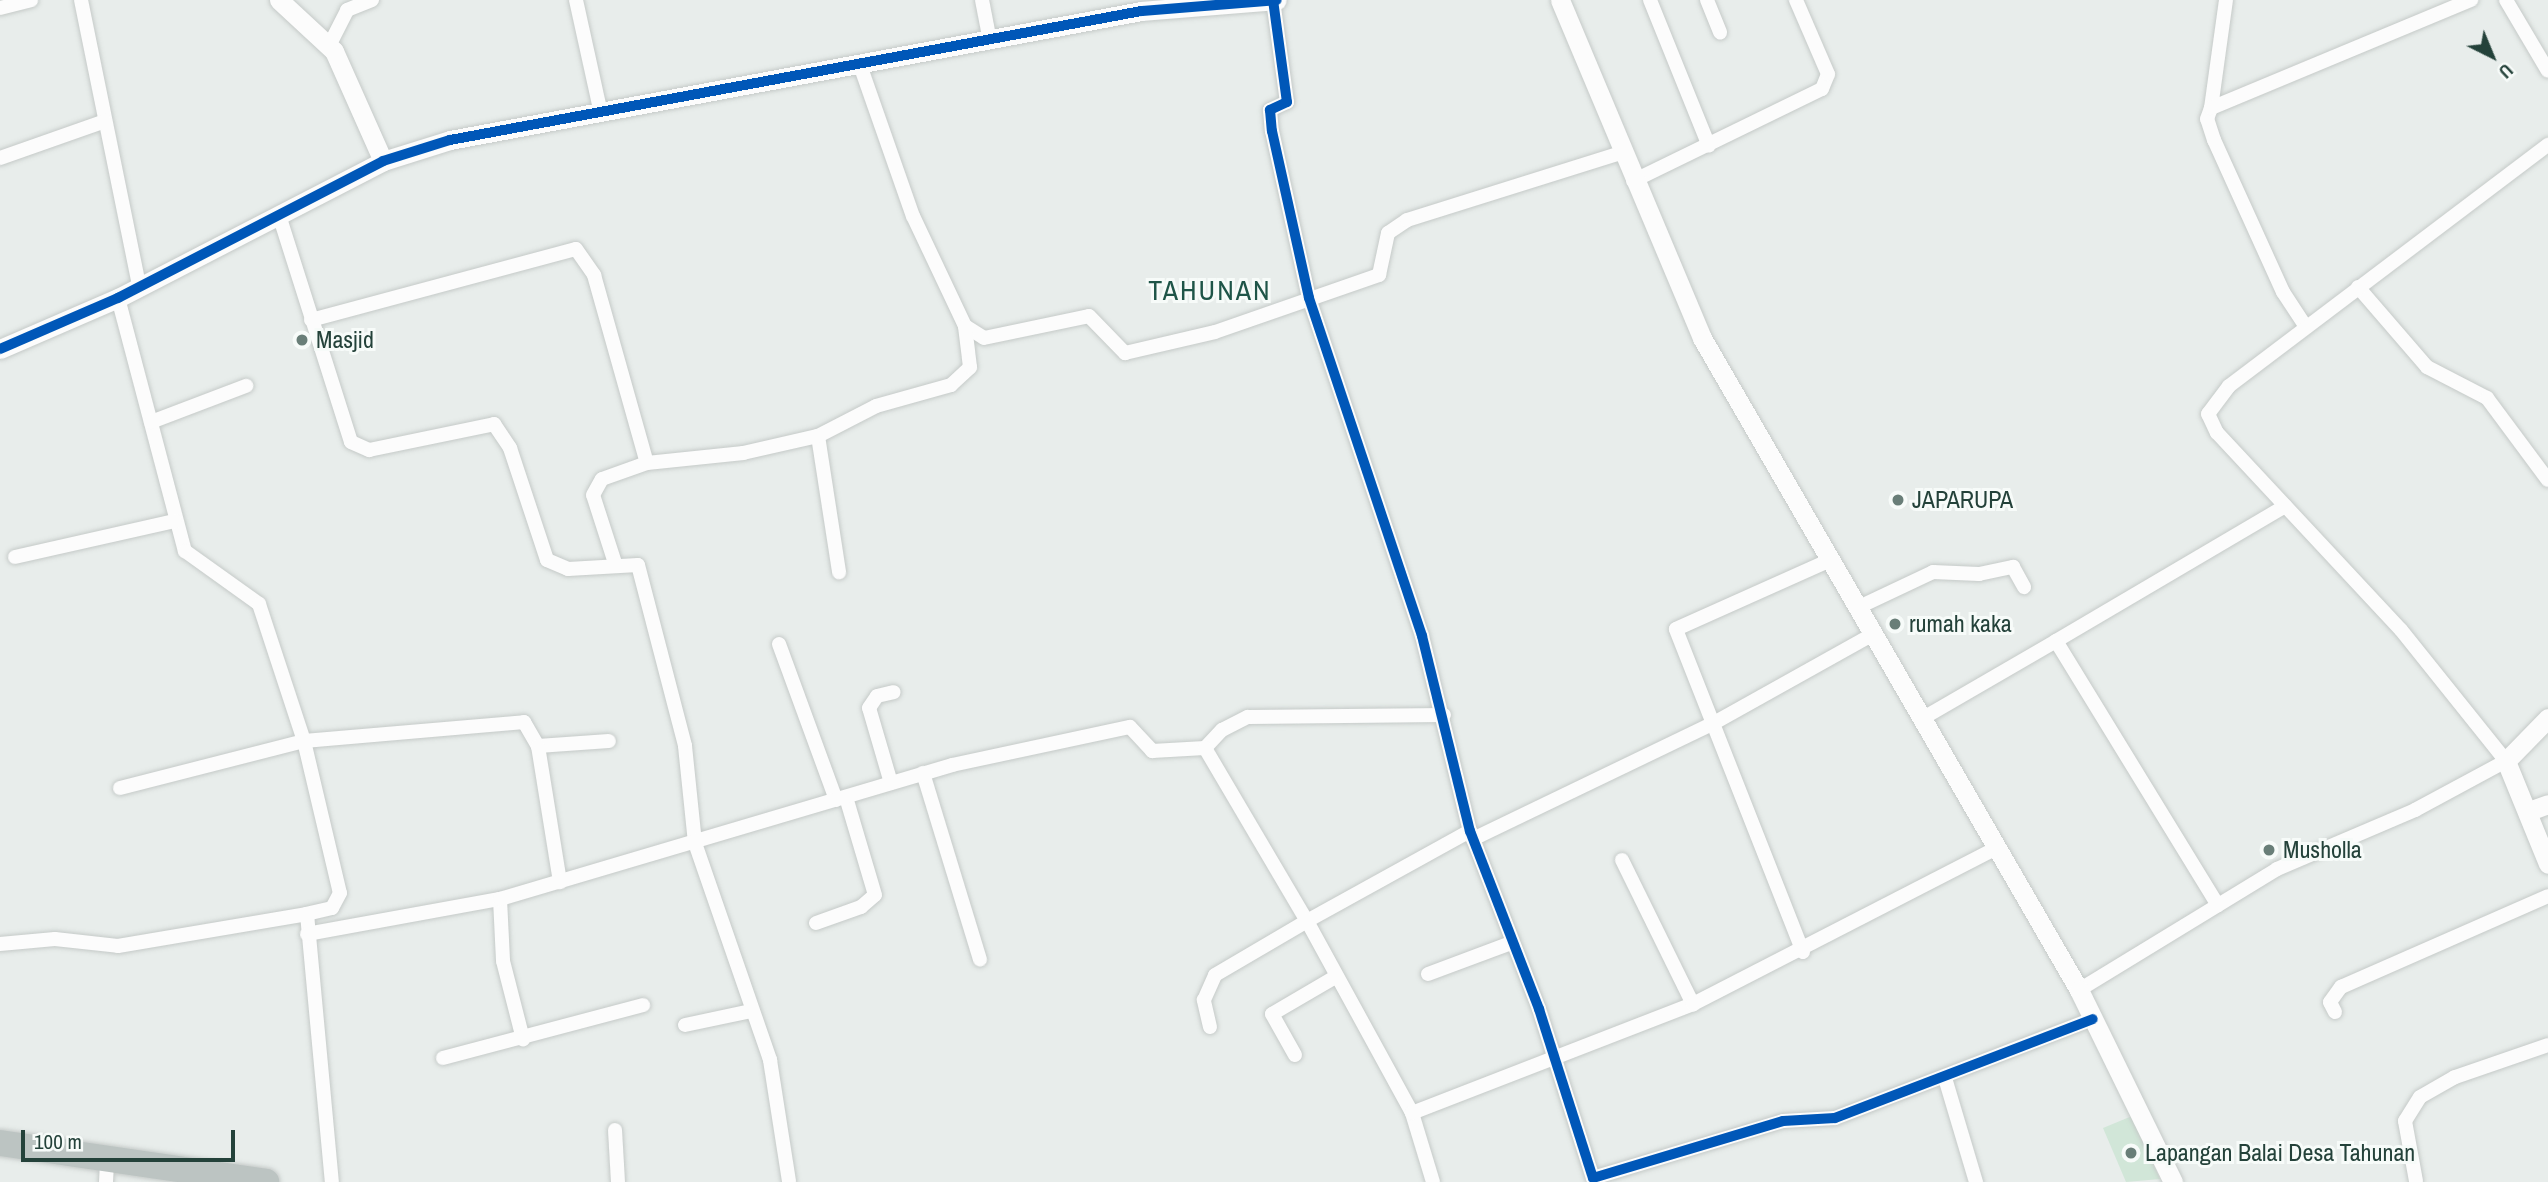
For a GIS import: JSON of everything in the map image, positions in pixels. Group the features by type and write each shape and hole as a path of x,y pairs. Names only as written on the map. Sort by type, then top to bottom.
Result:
{"highway":[{"path":"0,1143 106,1171 267,1182"}],"street":[{"path":"0,8 31,0"},
{"path":"81,0 139,286"},
{"path":"279,0 330,44 383,160"},
{"path":"330,44 342,15 372,0"},
{"path":"576,0 601,114"},
{"path":"982,0 990,41"},
{"path":"0,349 118,298 383,160 483,133 601,114 1141,12 1275,0 1287,102 1270,110 1272,131 1309,298 1444,715 1472,835 1555,1056 1593,1178 1783,1121 1821,1122 1945,1078 2093,1019"},
{"path":"1560,0 1621,153 1702,338 1830,560 1925,717 2079,990 2173,1182"},
{"path":"1650,0 1709,146"},
{"path":"1707,0 1720,33"},
{"path":"1633,181 1709,146 1826,83 1828,74 1796,0"},
{"path":"2226,0 2211,108 2207,119 2283,292 2306,327"},
{"path":"2211,108 2471,0"},
{"path":"2507,0 2548,71"},
{"path":"615,563 594,485 647,463 743,453 817,436 876,406 962,380 970,367 965,326 913,216 860,65"},
{"path":"0,158 105,121"},
{"path":"2548,145 2228,386 2208,414 2217,433 2401,630 2506,761 2529,811 2548,864"},
{"path":"965,326 984,338 1089,316 1125,353 1215,332 1379,275 1395,226 1621,153"},
{"path":"279,215 345,430 358,448 494,424 510,448 547,560 568,569 635,563 685,746 695,843 770,1060 789,1182"},
{"path":"312,320 576,250 594,275 647,463"},
{"path":"2358,287 2427,367 2487,398 2548,480"},
{"path":"0,944 55,939 118,946 307,914 341,899 304,741 259,604 190,559 175,521 118,298"},
{"path":"150,422 246,386"},
{"path":"817,436 839,572"},
{"path":"1925,717 2285,506"},
{"path":"15,556 175,521"},
{"path":"1803,952 1679,626 1830,560"},
{"path":"1858,607 1933,572 1979,574 2013,567 2024,587"},
{"path":"1210,1027 1204,1000 1215,975 1307,921 1472,835 1714,723 1875,633"},
{"path":"2056,641 2218,905"},
{"path":"779,643 841,798 875,895 861,907 816,923"},
{"path":"891,783 869,708 877,696 894,692"},
{"path":"307,934 500,899 923,773 1130,727 1152,751 1205,748 1222,730 1248,717 1444,715"},
{"path":"2079,990 2277,869 2416,810 2506,761 2548,718"},
{"path":"120,788 304,741 515,721 533,730 538,746 560,882"},
{"path":"538,746 609,741"},
{"path":"1205,748 1307,921 1412,1113 1433,1182"},
{"path":"923,773 980,959"},
{"path":"2529,811 2548,804"},
{"path":"1412,1113 1693,1004 1803,952 1998,847"},
{"path":"1622,860 1693,1004"},
{"path":"2335,1012 2330,1002 2341,987 2548,896"},
{"path":"500,899 503,961 523,1039"},
{"path":"307,914 332,1182"},
{"path":"1428,974 1511,943"},
{"path":"1295,1055 1272,1014 1337,976"},
{"path":"443,1058 523,1039 643,1005"},
{"path":"685,1025 751,1011"},
{"path":"2416,1181 2405,1121 2420,1097 2455,1077 2548,1045"},
{"path":"1945,1078 1976,1182"},
{"path":"615,1130 618,1182"}],"green space":[{"name":"Lapangan Balai Desa Tahunan","path":"2132,1116 2160,1179 2126,1182 2103,1128"}],"cycle path":[{"path":"1273,0 1287,102 1270,110 1272,131 1309,298 1422,636 1470,831 1539,1009 1593,1178 1783,1121 1835,1118 2093,1019"},
{"path":"0,349 118,298 383,161 450,140 1141,11 1277,0"}],"place":[{"name":"Masjid","path":"302,340"},
{"name":"JAPARUPA","path":"1898,500"},
{"name":"rumah kaka","path":"1895,624"},
{"name":"Musholla","path":"2269,850"},
{"name":"Lapangan Balai Desa Tahunan","path":"2131,1153"}],"district":[{"name":"TAHUNAN","path":"1210,290"}]}
